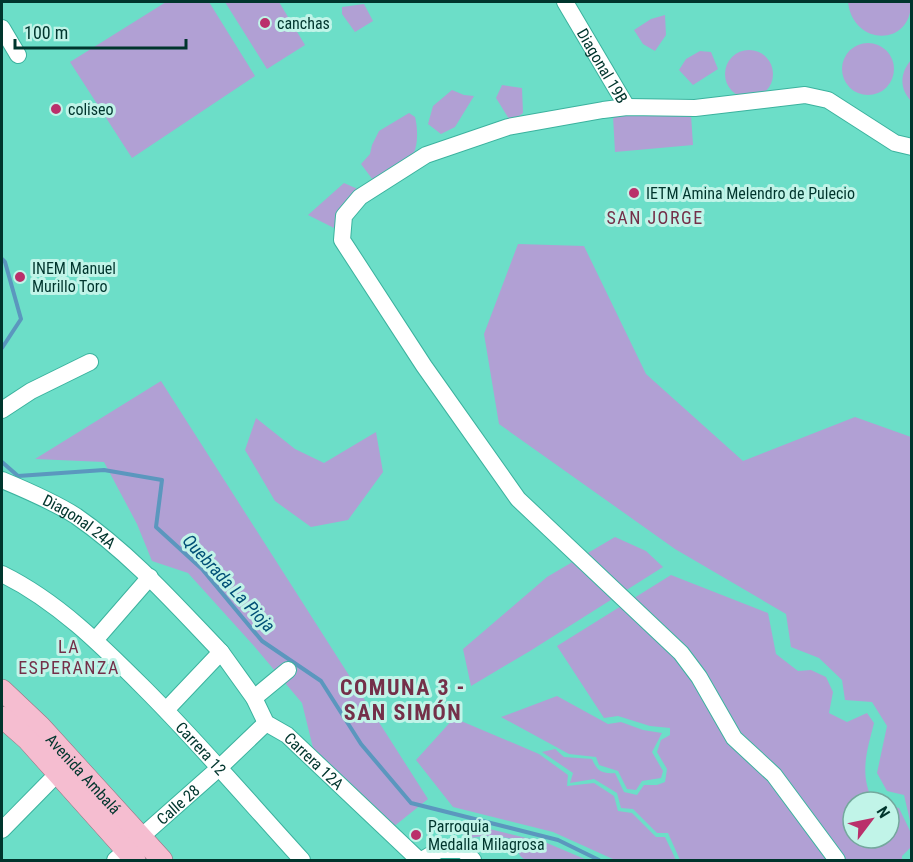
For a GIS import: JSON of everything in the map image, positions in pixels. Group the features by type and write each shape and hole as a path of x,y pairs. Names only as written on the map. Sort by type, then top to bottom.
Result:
{"main road":[{"name":"Avenida Ambalá","path":"2,690 40,726 129,852"},
{"name":"Avenida Ambalá","path":"2,717 27,739 129,852 162,861"}],"street":[{"name":"Diagonal 19B","path":"565,2 627,106 688,107 805,95 828,100 896,143 912,147"},
{"path":"2,28 18,55"},
{"path":"627,106 508,127 426,155 360,197 344,216 342,240 424,366 518,499 681,653 699,678 734,738 774,775 837,861"},
{"path":"2,410 31,391 90,362"},
{"name":"Diagonal 24A","path":"2,480 74,515 104,537 150,577"},
{"name":"Carrera 12","path":"2,574 26,586 96,639 166,710 302,861"},
{"path":"96,639 150,577"},
{"name":"Carrera 12A","path":"150,577 216,657 254,698 266,723 287,735 420,861"},
{"path":"166,710 216,657"},
{"path":"254,698 288,670"},
{"name":"Calle 28","path":"129,852 266,723"},
{"path":"2,830 58,773"},
{"path":"420,861 439,850 468,855"}],"shaded area":[{"path":"166,2 209,2 255,76 132,158 70,62"},
{"name":"canchas","path":"225,2 279,2 305,45 267,69"},
{"path":"848,2 911,2 909,17 902,27 893,34 882,36 870,34 860,27 852,17"},
{"path":"364,4 373,21 355,32 342,14 342,7"},
{"path":"665,15 666,35 655,51 643,44 634,30 651,19"},
{"path":"868,43 878,45 886,51 892,59 894,69 892,79 886,87 878,93 868,95 858,93 850,87 844,79 842,69 844,59 850,51 858,45"},
{"path":"744,50 754,50 769,60 773,74 769,88 763,94 754,98 744,98 729,88 725,79 725,69 735,54"},
{"path":"700,51 711,52 718,69 693,85 679,70 686,59"},
{"path":"911,60 911,101 904,91 902,80"},
{"path":"502,85 522,88 523,113 511,122 496,98"},
{"path":"452,90 474,96 455,127 441,134 428,124 433,106"},
{"path":"409,113 415,117 417,127 413,155 403,164 373,180 361,164 370,154 379,131"},
{"path":"630,113 691,115 693,145 615,152 613,116"},
{"path":"344,183 360,190 351,209 348,235 308,215"},
{"path":"518,244 584,246 646,374 743,461 855,417 911,437 911,825 901,790 886,790 877,773 887,726 872,702 845,700 842,680 819,658 791,647 786,614 675,549 499,424 484,334"},
{"path":"161,381 428,799 392,828 316,760 302,703 254,646 188,573 152,561 137,524 104,462 35,459"},
{"path":"256,418 295,449 324,463 376,432 383,472 348,520 311,527 275,501 245,450"},
{"path":"615,537 646,551 663,567 471,686 463,649 547,577"},
{"path":"671,575 768,613 776,654 798,671 811,670 826,677 833,692 829,713 847,722 867,713 874,723 865,772 869,790 841,790 841,850 901,850 901,812 911,833 911,847 902,856 902,860 680,860 668,833 657,833 633,809 621,808 617,793 594,779 570,783 573,773 542,752 555,749 564,757 592,759 600,771 615,773 624,792 637,795 644,785 657,785 665,782 667,769 657,752 661,740 670,735 670,728 650,726 618,716 604,718 557,646"},
{"path":"557,696 608,724 621,722 643,730 662,733 652,752 663,771 661,778 642,781 636,790 627,789 618,771 599,765 596,757 569,754 501,717"},
{"path":"454,718 539,754 568,775 567,786 594,783 614,796 618,811 632,813 656,837 665,837 676,860 615,860 553,832 453,807 416,760"},
{"path":"453,820 547,843 587,860 526,860 519,853 519,842 493,836 466,839"}],"waterway":[{"name":"Quebrada La Pioja","path":"2,259 5,262 21,319 2,348"},
{"name":"Quebrada La Pioja","path":"2,462 18,476 104,470 162,480 156,527 202,569 262,641 321,681 361,744 411,803 558,840 599,860"}],"place":[{"name":"canchas","path":"265,23"},
{"name":"coliseo","path":"56,109"},
{"name":"IETM Amina Melendro de Pulecio","path":"634,193"},
{"name":"INEM Manuel Murillo Toro","path":"20,277"},
{"name":"Parroquia Medalla Milagrosa","path":"416,835"}],"district":[{"name":"SAN JORGE","path":"655,217"},
{"name":"LA ESPERANZA","path":"69,656"},
{"name":"COMUNA 3 - SAN SIMÓN","path":"403,700"}]}
